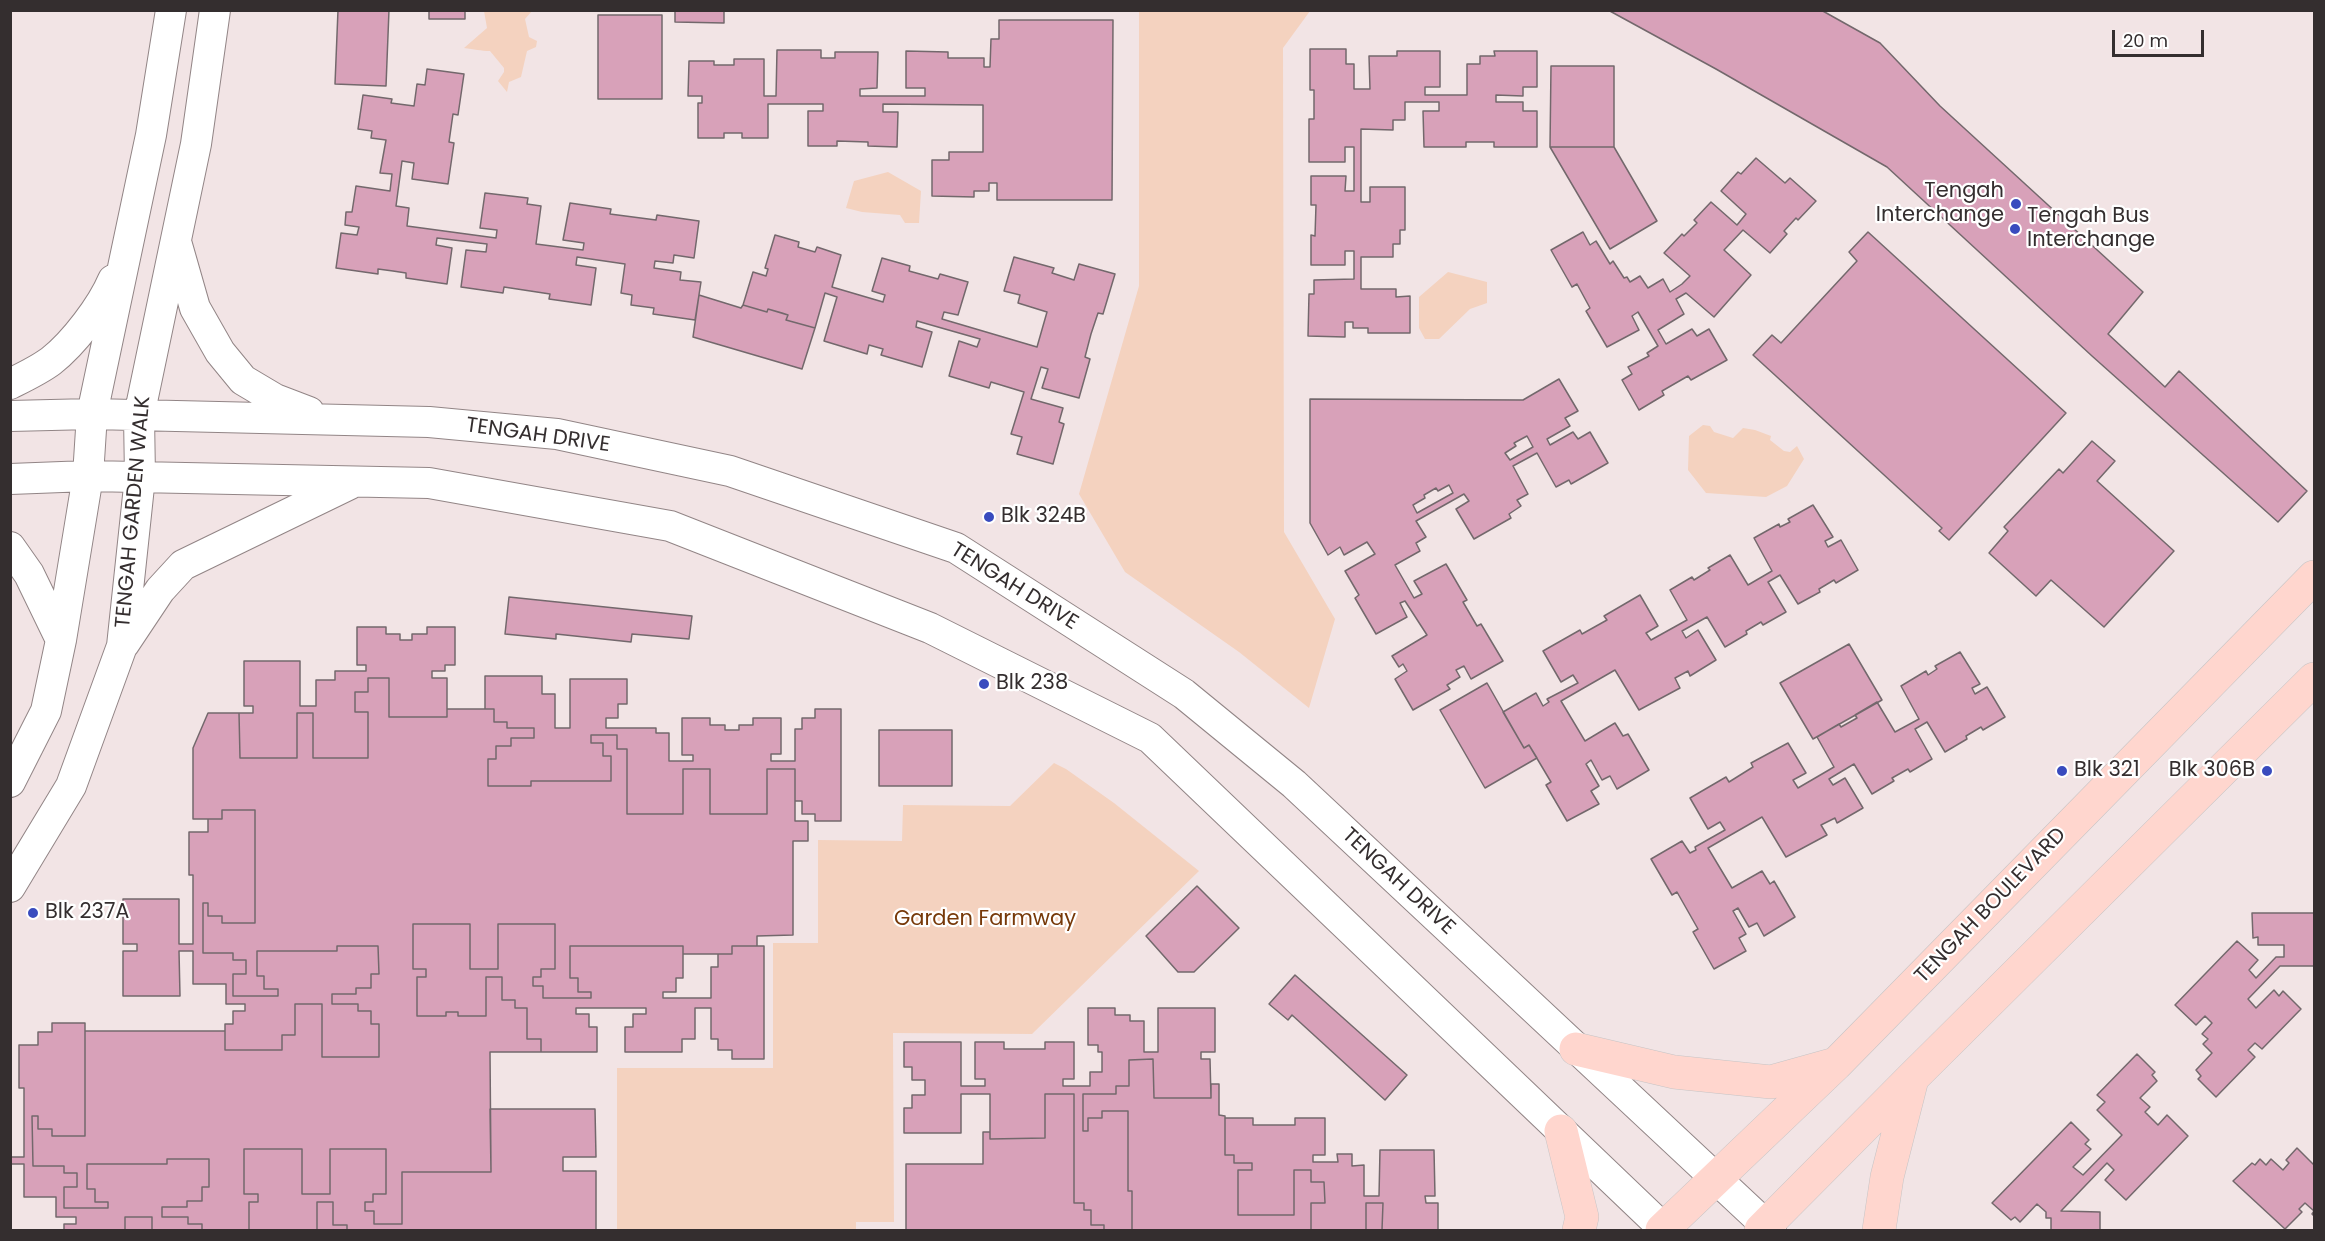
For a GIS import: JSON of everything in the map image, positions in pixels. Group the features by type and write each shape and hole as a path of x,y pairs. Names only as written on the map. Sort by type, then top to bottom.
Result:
{"main road":[{"name":"TENGAH BOULEVARD","path":"1663,1230 1836,1064 2314,577"},
{"path":"1766,1229 1913,1077 2314,679"},
{"path":"1575,1049 1674,1072 1771,1082 1836,1064"},
{"path":"1879,1230 1887,1177 1913,1077"},
{"path":"1561,1131 1582,1217 1579,1230"}],"street":[{"path":"10,782 46,711 61,640 88,476 92,414 151,135 171,10"},
{"name":"TENGAH GARDEN WALK","path":"10,887 71,786 122,646 140,477 139,416 196,144 215,10"},
{"path":"10,384 52,360 86,325 108,291 129,243"},
{"path":"176,243 195,308 220,351 243,380 275,399 328,420"},
{"name":"TENGAH DRIVE","path":"10,416 92,414 429,422 557,434 730,471 957,548 1194,701 1294,784 1766,1229"},
{"path":"10,479 88,476 429,483 670,526 930,628 1150,738 1663,1230"},
{"path":"122,646 160,590 183,565 356,481"},
{"path":"10,547 29,574 61,640"}],"green space":[{"path":"484,11 532,11 525,19 529,37 537,41 536,47 527,51 521,77 509,82 507,92 498,81 504,68 490,51 464,48 487,28"},
{"path":"1139,11 1310,11 1283,48 1284,532 1335,619 1309,708 1239,652 1125,572 1079,494 1139,286"},
{"path":"888,172 921,191 919,223 905,223 900,215 862,212 846,208 854,181"},
{"path":"1448,272 1487,282 1487,303 1470,309 1439,339 1425,339 1419,328 1419,297"},
{"path":"1703,425 1710,426 1714,432 1733,438 1743,428 1755,430 1771,436 1770,440 1784,451 1790,452 1797,446 1804,459 1787,486 1766,497 1706,493 1688,470 1689,436"},
{"name":"Garden Farmway","path":"1054,763 1114,803 1199,871 1032,1034 893,1033 894,1222 856,1222 856,1230 617,1230 617,1068 773,1068 773,943 818,943 818,840 902,841 903,805 1010,806"}],"building":[{"path":"338,10 389,10 386,86 335,84"},
{"path":"429,10 465,10 465,19 429,19"},
{"path":"675,10 724,10 724,23 675,22"},
{"name":"Tengah Bus Interchange","path":"1608,10 1821,10 1880,43 1940,106 2143,292 2108,334 2165,387 2179,371 2307,491 2278,522 2092,356 1887,167"},
{"path":"598,15 662,15 662,99 598,99"},
{"path":"999,20 1113,20 1112,200 997,200 997,183 989,183 989,191 974,191 974,197 932,196 932,160 949,160 949,152 983,152 983,105 883,104 883,112 898,112 897,147 868,146 868,142 837,141 837,146 808,146 808,111 823,111 823,104 768,104 768,138 742,138 742,133 724,133 724,138 698,138 698,103 702,103 702,96 688,96 689,61 714,61 714,65 734,65 734,59 764,59 764,96 776,96 777,50 821,50 821,58 835,58 835,52 878,52 877,88 860,89 860,96 925,96 925,88 906,88 906,51 948,52 948,58 984,58 984,67 990,67 991,39 999,39"},
{"path":"1310,49 1346,49 1346,64 1354,64 1354,89 1370,89 1369,56 1397,56 1397,51 1440,51 1440,87 1425,87 1425,95 1467,95 1467,64 1480,64 1480,56 1495,56 1494,51 1537,51 1537,87 1523,87 1523,96 1496,95 1496,102 1523,102 1523,111 1537,111 1537,147 1494,147 1494,142 1466,142 1466,147 1424,147 1423,111 1439,111 1439,102 1405,102 1405,120 1393,120 1393,130 1361,129 1361,202 1370,202 1370,187 1405,187 1405,230 1400,230 1400,244 1393,244 1393,257 1361,257 1361,289 1396,289 1396,297 1410,296 1410,333 1368,333 1368,328 1353,328 1353,322 1345,322 1345,337 1308,336 1309,294 1314,294 1314,280 1354,279 1354,251 1345,251 1345,265 1311,265 1311,235 1315,236 1316,205 1311,205 1311,176 1346,176 1345,191 1354,191 1354,147 1345,147 1345,162 1309,162 1309,119 1314,119 1314,90 1310,90"},
{"path":"1551,66 1614,66 1614,147 1550,147"},
{"path":"427,69 464,74 458,115 453,114 449,142 454,143 448,184 412,179 414,163 402,161 396,206 409,208 407,226 496,238 497,230 480,228 485,193 528,198 527,204 541,206 536,244 583,250 584,243 563,240 570,203 611,209 610,214 656,220 657,215 699,221 694,258 674,255 673,263 655,261 654,268 681,272 680,280 701,282 695,320 653,314 654,308 631,305 632,295 621,293 625,264 577,257 576,265 596,268 591,305 549,299 550,294 504,287 503,293 461,287 466,250 486,252 487,244 437,238 436,245 452,248 447,284 406,278 406,273 393,271 378,269 378,274 336,268 341,233 357,235 359,227 345,225 346,212 352,212 356,186 390,191 392,174 380,173 386,140 371,138 372,131 358,129 363,95 392,99 391,103 414,106 417,84 425,85"},
{"path":"1550,147 1614,147 1657,221 1610,249"},
{"path":"1756,158 1785,183 1790,178 1816,201 1784,231 1787,234 1770,253 1743,230 1724,250 1751,275 1714,317 1686,293 1676,299 1684,314 1658,330 1666,344 1692,329 1697,336 1709,329 1727,360 1691,380 1688,376 1662,391 1664,395 1639,410 1622,380 1632,374 1628,367 1649,356 1647,353 1658,346 1638,312 1632,316 1639,330 1607,347 1586,311 1590,308 1577,284 1572,287 1551,250 1583,232 1590,245 1596,241 1610,264 1613,261 1624,278 1627,277 1630,282 1640,276 1648,288 1663,279 1670,292 1690,276 1664,253 1682,234 1684,236 1697,223 1694,220 1711,202 1737,225 1746,214 1721,191 1738,172 1741,174"},
{"path":"1868,232 2066,413 1949,540 1939,531 1942,528 1753,355 1772,335 1781,343 1857,261 1849,252"},
{"path":"775,235 799,242 798,247 815,252 817,247 841,255 832,287 883,302 885,295 872,291 882,258 910,266 909,271 938,279 940,274 968,282 958,315 944,312 942,319 1037,347 1047,312 1018,303 1020,295 1004,291 1014,257 1054,268 1052,273 1074,280 1079,264 1115,274 1103,314 1098,313 1091,334 1085,357 1090,359 1079,398 1042,388 1048,369 1041,367 1031,399 1063,408 1059,422 1064,424 1053,464 1017,454 1022,437 1011,434 1024,392 991,382 989,388 949,376 959,341 977,347 980,339 917,321 916,327 932,332 922,367 881,355 883,349 869,345 867,354 824,341 837,297 825,293 815,328 786,320 788,315 782,313 768,309 767,312 743,305 753,272 766,276 768,269 765,268"},
{"path":"699,295 741,308 743,305 767,312 768,309 788,315 786,320 815,328 802,369 693,337"},
{"path":"1559,379 1578,411 1565,418 1570,426 1547,439 1550,445 1573,432 1578,439 1590,432 1608,463 1571,484 1569,480 1556,487 1537,453 1513,466 1528,494 1517,500 1521,506 1509,514 1511,518 1474,539 1456,509 1469,501 1464,494 1416,521 1426,537 1416,543 1420,551 1395,565 1414,598 1422,594 1414,581 1446,564 1467,600 1463,602 1477,626 1481,624 1503,661 1471,679 1464,666 1456,670 1460,677 1447,685 1450,689 1413,710 1395,679 1407,671 1403,664 1399,667 1392,656 1427,635 1405,601 1400,603 1407,617 1376,634 1355,598 1359,595 1345,571 1375,554 1367,542 1344,555 1340,547 1328,555 1310,523 1310,399 1523,400","holes":["1527,436 1533,447 1510,460 1505,453 1516,446 1514,443","1449,485 1453,493 1417,513 1413,505 1425,498 1424,495 1436,488 1438,491"]},
{"path":"2092,441 2115,461 2097,481 2174,551 2104,627 2051,580 2036,596 1989,553 2008,531 2004,527 2059,469 2063,473"},
{"path":"1813,505 1833,537 1825,541 1828,547 1841,540 1858,570 1836,583 1834,580 1819,589 1820,592 1798,604 1780,575 1768,582 1786,612 1763,625 1761,622 1746,631 1747,634 1725,647 1707,617 1682,631 1686,638 1698,630 1716,660 1690,676 1688,671 1675,678 1680,688 1639,710 1615,670 1561,701 1585,741 1615,723 1623,736 1628,734 1649,770 1617,789 1610,776 1602,780 1591,760 1586,764 1599,786 1591,791 1599,804 1567,821 1546,785 1551,782 1529,745 1524,748 1503,712 1536,693 1543,706 1549,702 1547,699 1578,683 1573,675 1561,682 1543,651 1580,630 1582,634 1607,620 1604,616 1640,595 1658,626 1646,633 1651,640 1687,620 1670,590 1692,577 1694,580 1710,570 1708,568 1730,555 1748,585 1772,571 1754,538 1779,524 1780,527 1790,522 1788,519"},
{"path":"509,597 692,616 689,639 632,634 631,642 556,634 556,639 505,634"},
{"path":"357,627 386,627 386,634 400,634 400,640 412,640 412,634 427,634 427,627 455,627 455,665 445,665 445,671 432,671 432,678 447,678 447,717 389,717 389,678 368,678 368,692 355,692 355,712 368,712 368,758 313,758 313,713 297,713 297,758 240,758 239,713 253,713 253,706 244,706 244,661 300,661 300,706 316,706 316,680 335,680 335,671 366,671 366,665 357,665"},
{"path":"1849,644 1882,700 1813,739 1780,683"},
{"path":"1960,652 1980,684 1972,688 1975,694 1987,687 2005,717 1983,730 1981,727 1966,736 1967,739 1945,752 1927,722 1915,729 1932,759 1910,772 1908,769 1892,778 1894,781 1872,794 1854,764 1829,779 1833,785 1845,778 1863,808 1837,823 1835,818 1821,825 1827,835 1786,857 1762,817 1708,848 1732,888 1762,871 1770,884 1774,881 1795,917 1764,936 1757,923 1749,927 1738,908 1733,911 1746,934 1739,938 1746,951 1714,969 1693,932 1698,929 1677,892 1672,895 1651,859 1682,841 1690,853 1696,850 1695,847 1725,830 1720,822 1708,829 1690,798 1726,777 1729,782 1753,767 1751,763 1788,743 1806,773 1793,780 1798,788 1834,767 1817,737 1839,724 1841,727 1857,718 1855,715 1877,702 1895,732 1919,719 1901,686 1926,671 1928,675 1937,669 1935,666"},
{"path":"485,676 542,676 542,694 555,694 555,728 570,728 570,679 627,679 627,704 618,704 618,718 606,718 606,728 656,728 656,733 669,733 669,761 693,761 693,755 682,755 682,718 710,718 710,725 725,725 725,730 739,730 739,725 753,725 753,718 781,718 781,754 771,754 771,761 795,761 795,729 802,729 802,718 815,718 815,709 841,709 841,821 815,821 815,814 802,814 802,801 795,801 795,769 767,769 767,814 710,814 710,769 683,769 683,814 627,814 627,749 617,749 617,735 591,735 591,743 603,743 603,756 611,756 611,781 531,781 531,786 488,786 488,759 496,759 496,746 511,746 511,738 534,738 534,728 507,728 507,722 494,722 494,709 485,709"},
{"path":"368,678 389,678 389,717 447,717 447,709 494,709 494,722 507,722 507,728 534,728 534,738 511,738 511,746 496,746 496,759 488,759 488,786 531,786 531,781 611,781 611,756 603,756 603,743 591,743 591,735 617,735 617,749 627,749 627,814 683,814 683,769 710,769 710,814 767,814 767,769 795,769 795,821 808,821 808,841 793,841 793,935 757,936 757,946 732,946 732,954 683,954 683,946 570,946 570,978 578,978 578,992 591,992 591,998 543,998 543,986 533,986 533,977 541,977 541,969 555,969 555,924 498,924 498,969 470,969 470,924 413,924 413,969 426,969 426,977 417,977 417,1016 446,1016 446,1012 458,1012 458,1016 486,1016 486,977 502,977 502,1000 515,1000 515,1008 527,1008 527,1039 541,1039 541,1052 490,1052 491,1172 402,1172 402,1224 374,1224 374,1211 365,1211 365,1202 373,1202 373,1194 386,1194 386,1149 330,1149 330,1194 302,1194 302,1149 244,1149 244,1194 258,1194 258,1202 249,1202 249,1230 202,1230 202,1224 188,1224 188,1217 162,1217 162,1207 187,1207 187,1201 202,1201 202,1187 209,1187 209,1159 167,1159 167,1164 87,1164 87,1189 95,1189 95,1202 108,1202 108,1208 64,1208 64,1187 77,1187 77,1173 64,1173 64,1166 33,1166 32,1116 38,1116 38,1129 52,1129 52,1136 85,1136 85,1031 225,1031 225,1050 282,1050 282,1035 295,1035 295,1004 322,1004 322,1057 379,1057 379,1024 371,1024 371,1011 358,1011 358,1004 332,1004 332,994 356,994 356,988 371,988 371,974 379,974 378,946 337,946 337,951 257,951 257,976 264,976 264,989 278,989 278,996 233,996 233,974 246,974 246,960 233,960 233,953 203,953 203,903 208,903 208,916 222,916 222,923 255,923 255,810 222,810 222,819 193,819 193,748 208,713 239,713 240,758 297,758 297,713 313,713 313,758 368,758 368,712 355,712 355,692 368,692"},
{"path":"1487,683 1524,748 1529,745 1537,758 1485,788 1440,710"},
{"path":"879,730 952,730 952,786 879,786"},
{"path":"222,810 255,810 255,923 222,923 222,916 208,916 208,903 203,903 203,953 233,953 233,960 246,960 246,974 233,974 233,996 278,996 278,989 264,989 264,976 257,976 257,951 337,951 337,946 378,946 379,974 371,974 371,988 356,988 356,994 332,994 332,1004 358,1004 358,1011 371,1011 371,1024 379,1024 379,1057 322,1057 322,1004 295,1004 295,1035 282,1035 282,1050 225,1050 225,1024 233,1024 233,1011 245,1011 245,1004 226,1004 226,984 193,984 193,951 179,951 180,996 123,996 123,951 137,951 137,944 123,944 123,899 179,899 179,944 193,944 193,875 189,875 189,832 208,832 208,819 222,819"},
{"path":"1197,886 1239,928 1194,972 1178,972 1146,936"},
{"path":"2252,913 2314,913 2314,966 2280,966 2248,999 2256,1008 2274,990 2279,996 2283,991 2301,1009 2262,1049 2255,1043 2248,1050 2255,1057 2216,1097 2198,1079 2201,1076 2196,1070 2212,1053 2203,1044 2208,1039 2202,1034 2212,1023 2205,1016 2196,1025 2175,1005 2237,941 2258,960 2249,970 2256,978 2276,957 2284,957 2284,945 2258,945 2258,937 2253,938"},
{"path":"413,924 470,924 470,969 498,969 498,924 555,924 555,969 541,969 541,977 533,977 533,986 543,986 543,998 591,998 591,992 578,992 578,978 570,978 570,946 683,946 683,978 676,978 676,992 663,992 663,998 711,998 711,967 718,967 718,954 732,954 732,946 764,946 764,1059 732,1059 732,1050 718,1050 718,1039 711,1039 711,1008 695,1008 695,1039 682,1039 682,1052 625,1052 625,1027 633,1027 633,1014 646,1014 646,1008 576,1008 576,1014 589,1014 589,1027 597,1027 597,1052 541,1052 541,1039 527,1039 527,1008 515,1008 515,1000 502,1000 502,977 486,977 486,1016 458,1016 458,1012 446,1012 446,1016 417,1016 417,977 426,977 426,969 413,969"},
{"path":"1295,975 1407,1075 1385,1100 1292,1015 1288,1020 1269,1004"},
{"path":"1088,1008 1115,1008 1115,1015 1130,1015 1130,1021 1144,1021 1144,1052 1158,1052 1158,1008 1215,1008 1215,1052 1201,1052 1201,1059 1210,1059 1211,1098 1154,1098 1153,1059 1129,1060 1129,1086 1116,1086 1116,1094 1083,1094 1083,1131 1088,1131 1088,1118 1102,1118 1102,1111 1128,1111 1128,1191 1132,1191 1132,1230 1104,1230 1104,1225 1091,1225 1091,1210 1084,1210 1084,1203 1074,1203 1074,1094 1045,1094 1045,1138 990,1139 990,1094 961,1094 961,1133 904,1133 904,1108 912,1108 912,1095 925,1095 925,1080 912,1080 912,1067 904,1067 904,1042 961,1042 961,1086 985,1086 985,1079 975,1079 975,1042 1004,1042 1004,1049 1045,1049 1045,1042 1074,1042 1074,1079 1063,1079 1063,1086 1090,1086 1090,1072 1102,1072 1102,1052 1098,1052 1098,1045 1088,1045"},
{"path":"52,1023 85,1023 85,1136 52,1136 52,1129 38,1129 38,1116 32,1116 33,1166 64,1166 64,1173 77,1173 77,1187 64,1187 64,1208 108,1208 108,1202 95,1202 95,1189 87,1189 87,1164 167,1164 167,1159 209,1159 209,1187 202,1187 202,1201 187,1201 187,1207 162,1207 162,1217 188,1217 188,1224 202,1224 202,1230 152,1230 152,1217 125,1217 125,1230 64,1230 64,1224 76,1224 76,1217 56,1217 56,1197 24,1197 24,1164 10,1164 10,1157 24,1157 24,1088 19,1088 19,1045 38,1045 38,1032 52,1032"},
{"path":"2137,1054 2155,1072 2152,1075 2157,1081 2140,1098 2150,1107 2145,1112 2158,1125 2167,1115 2188,1136 2126,1200 2105,1180 2114,1170 2107,1163 2061,1211 2100,1212 2100,1230 2051,1230 2051,1218 2046,1218 2046,1212 2037,1204 2020,1222 2015,1217 2011,1220 1992,1203 2071,1122 2089,1140 2085,1144 2091,1149 2073,1167 2083,1175 2122,1135 2097,1110 2105,1102 2097,1095"},
{"path":"1153,1059 1154,1098 1211,1098 1211,1084 1219,1084 1219,1115 1225,1116 1225,1155 1234,1155 1234,1163 1252,1163 1252,1170 1238,1170 1238,1215 1294,1215 1294,1170 1311,1170 1311,1182 1324,1182 1325,1203 1311,1203 1311,1230 1132,1230 1132,1191 1128,1191 1128,1111 1102,1111 1102,1118 1088,1118 1088,1131 1083,1131 1083,1094 1116,1094 1116,1086 1129,1086 1129,1060"},
{"path":"1045,1094 1074,1094 1074,1203 1084,1203 1084,1210 1091,1210 1091,1225 1104,1225 1104,1230 906,1230 906,1164 983,1164 983,1132 990,1132 990,1139 1045,1138"},
{"path":"490,1109 595,1109 596,1157 563,1157 563,1171 596,1171 596,1230 347,1230 347,1225 333,1225 333,1202 317,1202 317,1230 249,1230 249,1202 258,1202 258,1194 244,1194 244,1149 302,1149 302,1194 330,1194 330,1149 386,1149 386,1194 373,1194 373,1202 365,1202 365,1211 374,1211 374,1224 402,1224 402,1172 491,1172"},
{"path":"1225,1118 1253,1118 1253,1125 1295,1125 1295,1118 1325,1118 1325,1155 1313,1155 1313,1162 1338,1162 1337,1154 1352,1154 1352,1166 1364,1165 1364,1196 1379,1196 1380,1150 1434,1150 1435,1196 1425,1196 1426,1203 1438,1203 1438,1230 1382,1230 1383,1203 1366,1203 1366,1230 1311,1230 1311,1203 1325,1203 1324,1182 1311,1182 1311,1170 1294,1170 1294,1215 1238,1215 1238,1170 1252,1170 1252,1163 1234,1163 1234,1155 1225,1155"},
{"path":"2297,1148 2314,1165 2314,1211 2305,1203 2299,1209 2302,1212 2285,1229 2233,1181 2252,1163 2255,1165 2260,1159 2266,1165 2271,1159 2283,1170 2289,1163 2286,1160"},
{"path":"317,1202 333,1202 333,1225 347,1225 347,1230 317,1230"},
{"path":"1366,1203 1383,1203 1382,1230 1366,1230"},
{"path":"125,1217 152,1217 152,1230 125,1230"}],"place":[{"name":"Tengah Interchange","path":"2016,204"},
{"name":"Tengah Bus Interchange","path":"2015,229"},
{"name":"Blk 324B","path":"989,517"},
{"name":"Blk 238","path":"984,684"},
{"name":"Blk 321","path":"2062,771"},
{"name":"Blk 306B","path":"2267,771"},
{"name":"Blk 237A","path":"33,913"}]}
